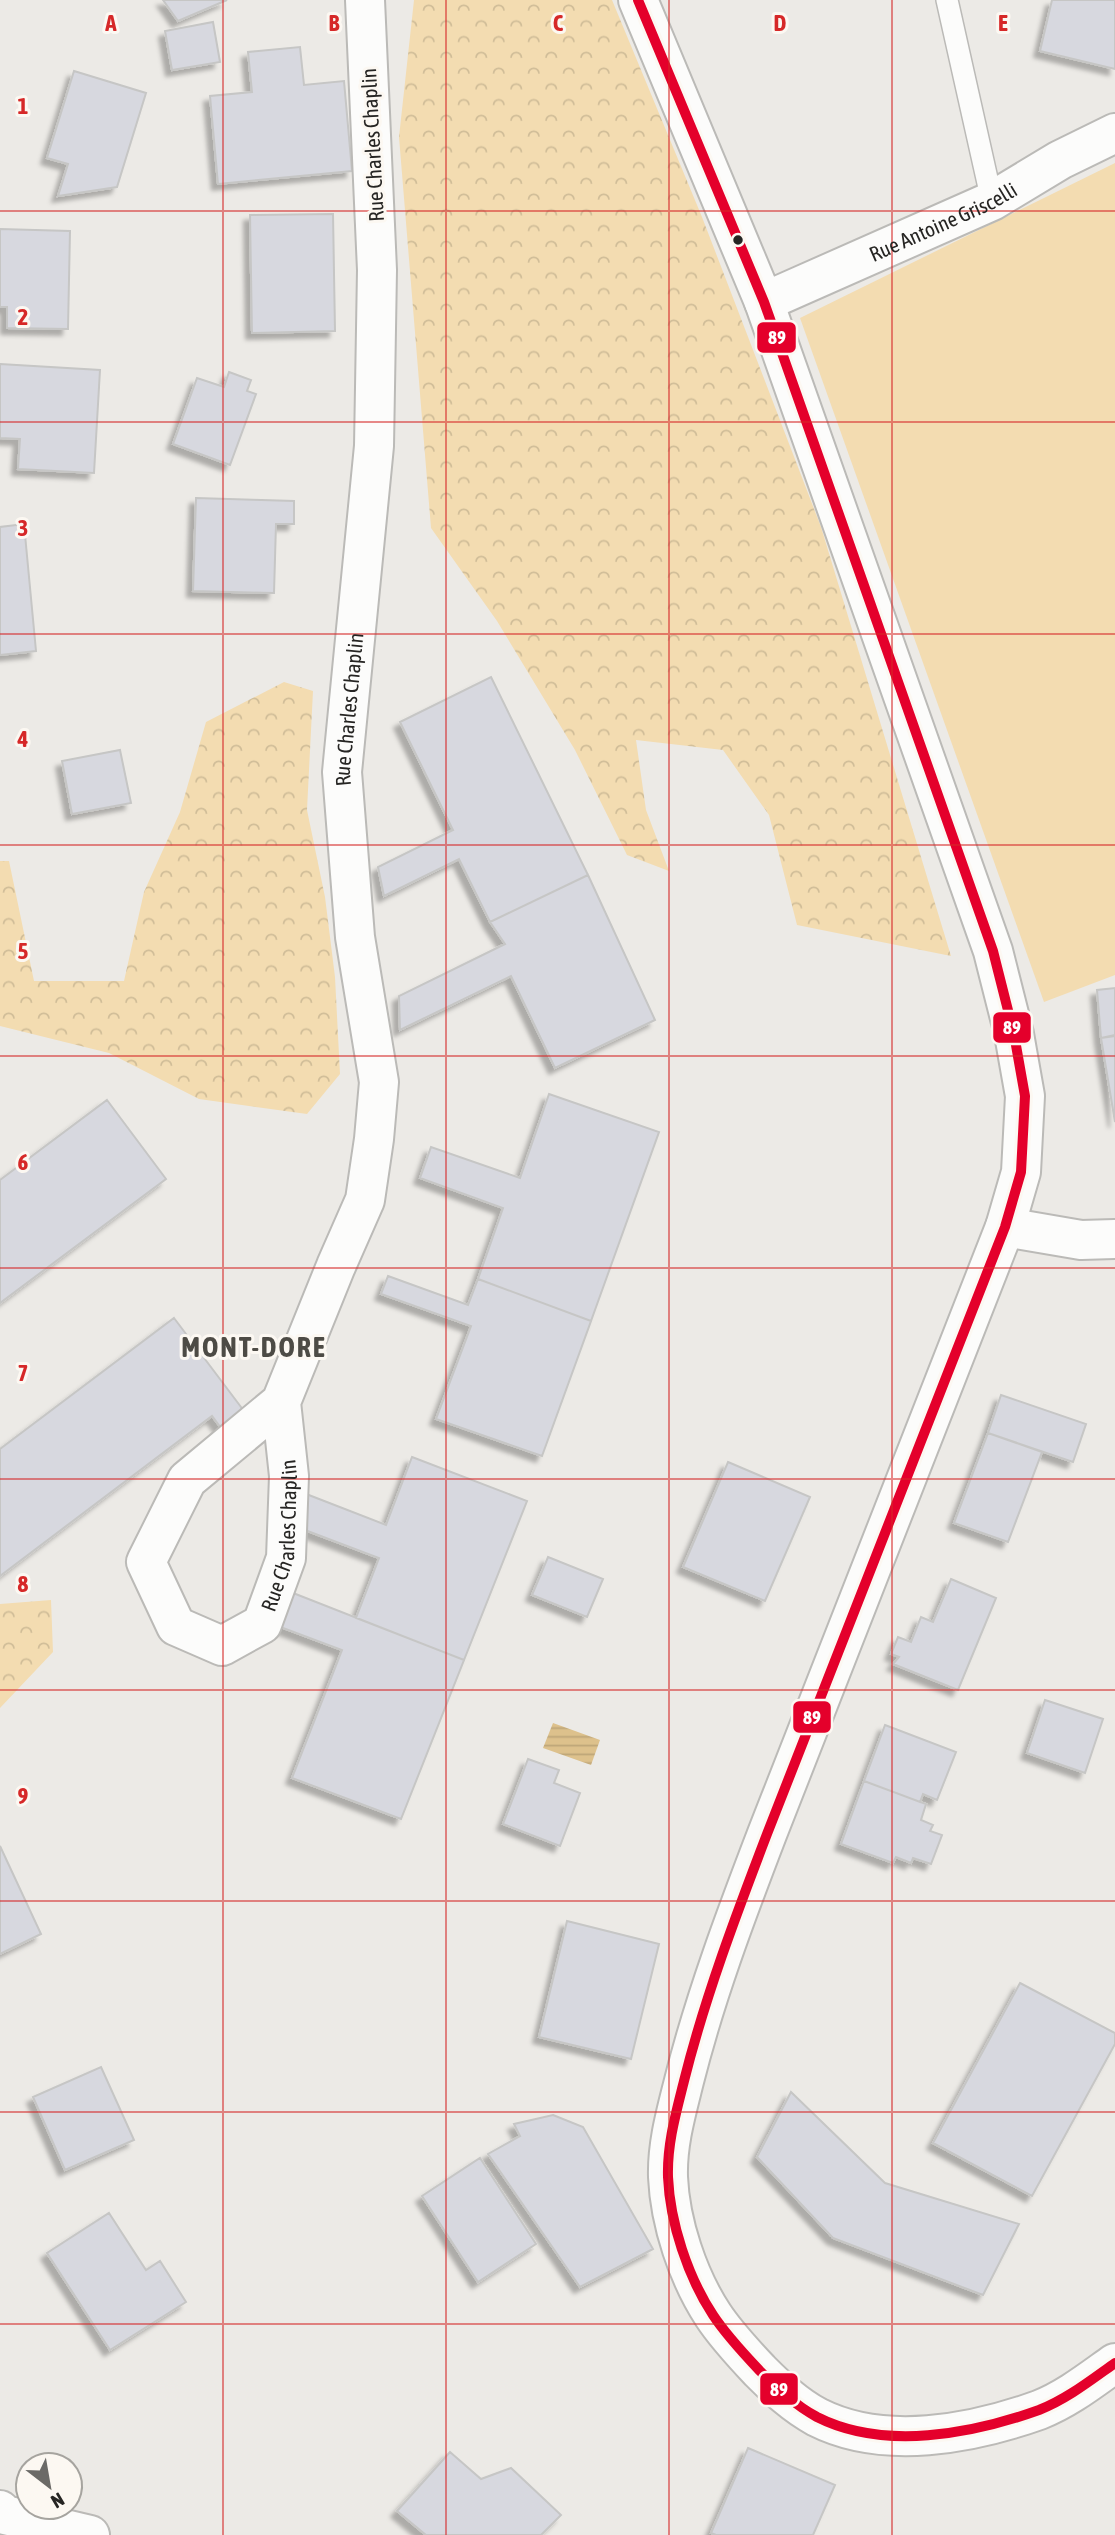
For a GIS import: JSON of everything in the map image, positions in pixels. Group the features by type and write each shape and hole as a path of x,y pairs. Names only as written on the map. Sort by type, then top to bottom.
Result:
{"street":[{"name":"Rue Charles Chaplin","path":"281,1402 187,1480 146,1562 176,1626 222,1646 262,1624 286,1558 289,1476 281,1402 365,1200 379,1082 349,893 342,772 374,446 377,270 365,0"},
{"path":"638,0 764,302 993,951 1014,1034 1025,1096 1021,1172 1005,1227 804,1736 744,1896 695,2038 670,2137 668,2176 676,2229 688,2264 713,2315 744,2354 786,2397 833,2424 880,2435 957,2433 1041,2409 1079,2389 1115,2362"},
{"name":"Rue Antoine Griscelli","path":"764,302 992,201 1060,160 1115,133"},
{"path":"1005,1227 1081,1240 1115,1239"},
{"path":"0,2510 5,2515 90,2535"}],"lane":[{"path":"947,0 992,201"}],"green space":[{"path":"414,0 612,0 702,217 821,527 951,956 797,925 769,815 723,750 636,740 646,810 669,871 627,855 575,750 497,621 431,528 399,137"},
{"path":"1115,163 1115,975 1044,1002 800,318"},
{"path":"284,682 313,691 307,810 325,897 335,977 340,1074 307,1114 199,1099 109,1053 0,1026 0,861 9,861 34,981 124,981 144,892 180,812 206,722"},
{"path":"51,1600 53,1652 0,1708 0,1604"}],"shaded area":[{"path":"553,1723 600,1740 591,1765 543,1748"}],"building":[{"path":"163,0 227,0 178,21"},
{"path":"1052,0 1115,0 1115,69 1040,51"},
{"path":"213,22 220,62 172,70 165,31"},
{"path":"300,47 304,85 344,81 352,171 218,184 210,96 252,92 248,52"},
{"path":"74,71 146,93 117,187 58,196 68,164 47,158"},
{"path":"333,214 335,331 252,333 250,215"},
{"path":"0,229 70,231 68,329 7,328 7,307 0,307"},
{"path":"0,364 100,370 94,473 18,469 20,439 0,438"},
{"path":"229,372 251,380 247,391 256,394 230,465 173,444 197,378 224,387"},
{"path":"196,498 294,501 294,524 276,524 274,593 193,591"},
{"path":"24,524 36,651 0,655 0,527"},
{"path":"491,677 588,875 490,922 459,859 384,896 378,867 453,830 400,722"},
{"path":"120,750 131,803 72,814 62,761"},
{"path":"588,875 655,1020 555,1068 511,976 400,1030 399,996 505,944 490,922"},
{"path":"1115,988 1115,1035 1101,1038 1097,990"},
{"path":"1115,1036 1115,1122 1101,1038"},
{"path":"549,1094 659,1132 591,1321 478,1279 503,1208 420,1178 431,1147 520,1178"},
{"path":"107,1100 166,1179 0,1303 0,1180"},
{"path":"388,1276 468,1305 478,1279 591,1321 542,1456 436,1419 471,1326 381,1294"},
{"path":"174,1318 250,1419 227,1436 212,1416 0,1576 0,1449"},
{"path":"1001,1395 1086,1424 1073,1462 988,1433"},
{"path":"988,1433 1042,1452 1008,1542 954,1523"},
{"path":"412,1457 527,1501 464,1660 356,1618 379,1558 297,1527 301,1492 386,1525"},
{"path":"728,1462 810,1497 765,1601 683,1567"},
{"path":"548,1557 603,1579 587,1617 532,1595"},
{"path":"951,1579 996,1598 958,1690 893,1664 899,1657 891,1654 898,1637 911,1642 921,1617 933,1622"},
{"path":"288,1591 464,1660 401,1819 292,1778 342,1650 275,1625"},
{"path":"1045,1700 1103,1719 1085,1773 1027,1753"},
{"path":"885,1725 956,1752 937,1800 923,1794 920,1802 864,1781"},
{"path":"528,1759 559,1770 554,1783 580,1793 560,1846 503,1824"},
{"path":"864,1781 926,1804 921,1820 933,1825 930,1831 942,1835 931,1864 913,1858 911,1863 896,1857 893,1863 841,1844"},
{"path":"0,1846 41,1934 0,1954"},
{"path":"567,1921 659,1944 631,2059 539,2037"},
{"path":"1020,1983 1115,2033 1115,2044 1032,2196 933,2143"},
{"path":"101,2067 134,2140 65,2170 33,2097"},
{"path":"791,2092 885,2183 1019,2224 983,2295 833,2238 757,2157"},
{"path":"553,2115 583,2127 653,2249 580,2287 488,2154 520,2136 514,2124"},
{"path":"480,2158 536,2244 478,2282 422,2196"},
{"path":"109,2213 146,2270 160,2261 186,2302 110,2350 47,2253"},
{"path":"748,2448 835,2485 813,2535 711,2533"},
{"path":"450,2452 481,2479 511,2468 561,2515 541,2535 426,2535 397,2511"}],"transit line":[{"name":"89","path":"638,0 764,302 993,951 1014,1034 1025,1096 1021,1172 1005,1227 767,1834 701,2018 671,2141 668,2177 672,2213 688,2267 704,2300 724,2330 760,2371 787,2396 817,2417 843,2427 871,2434 899,2436 957,2432 985,2426 1049,2406 1115,2363"}],"district":[{"name":"MONT-DORE","path":"254,1347"}]}
